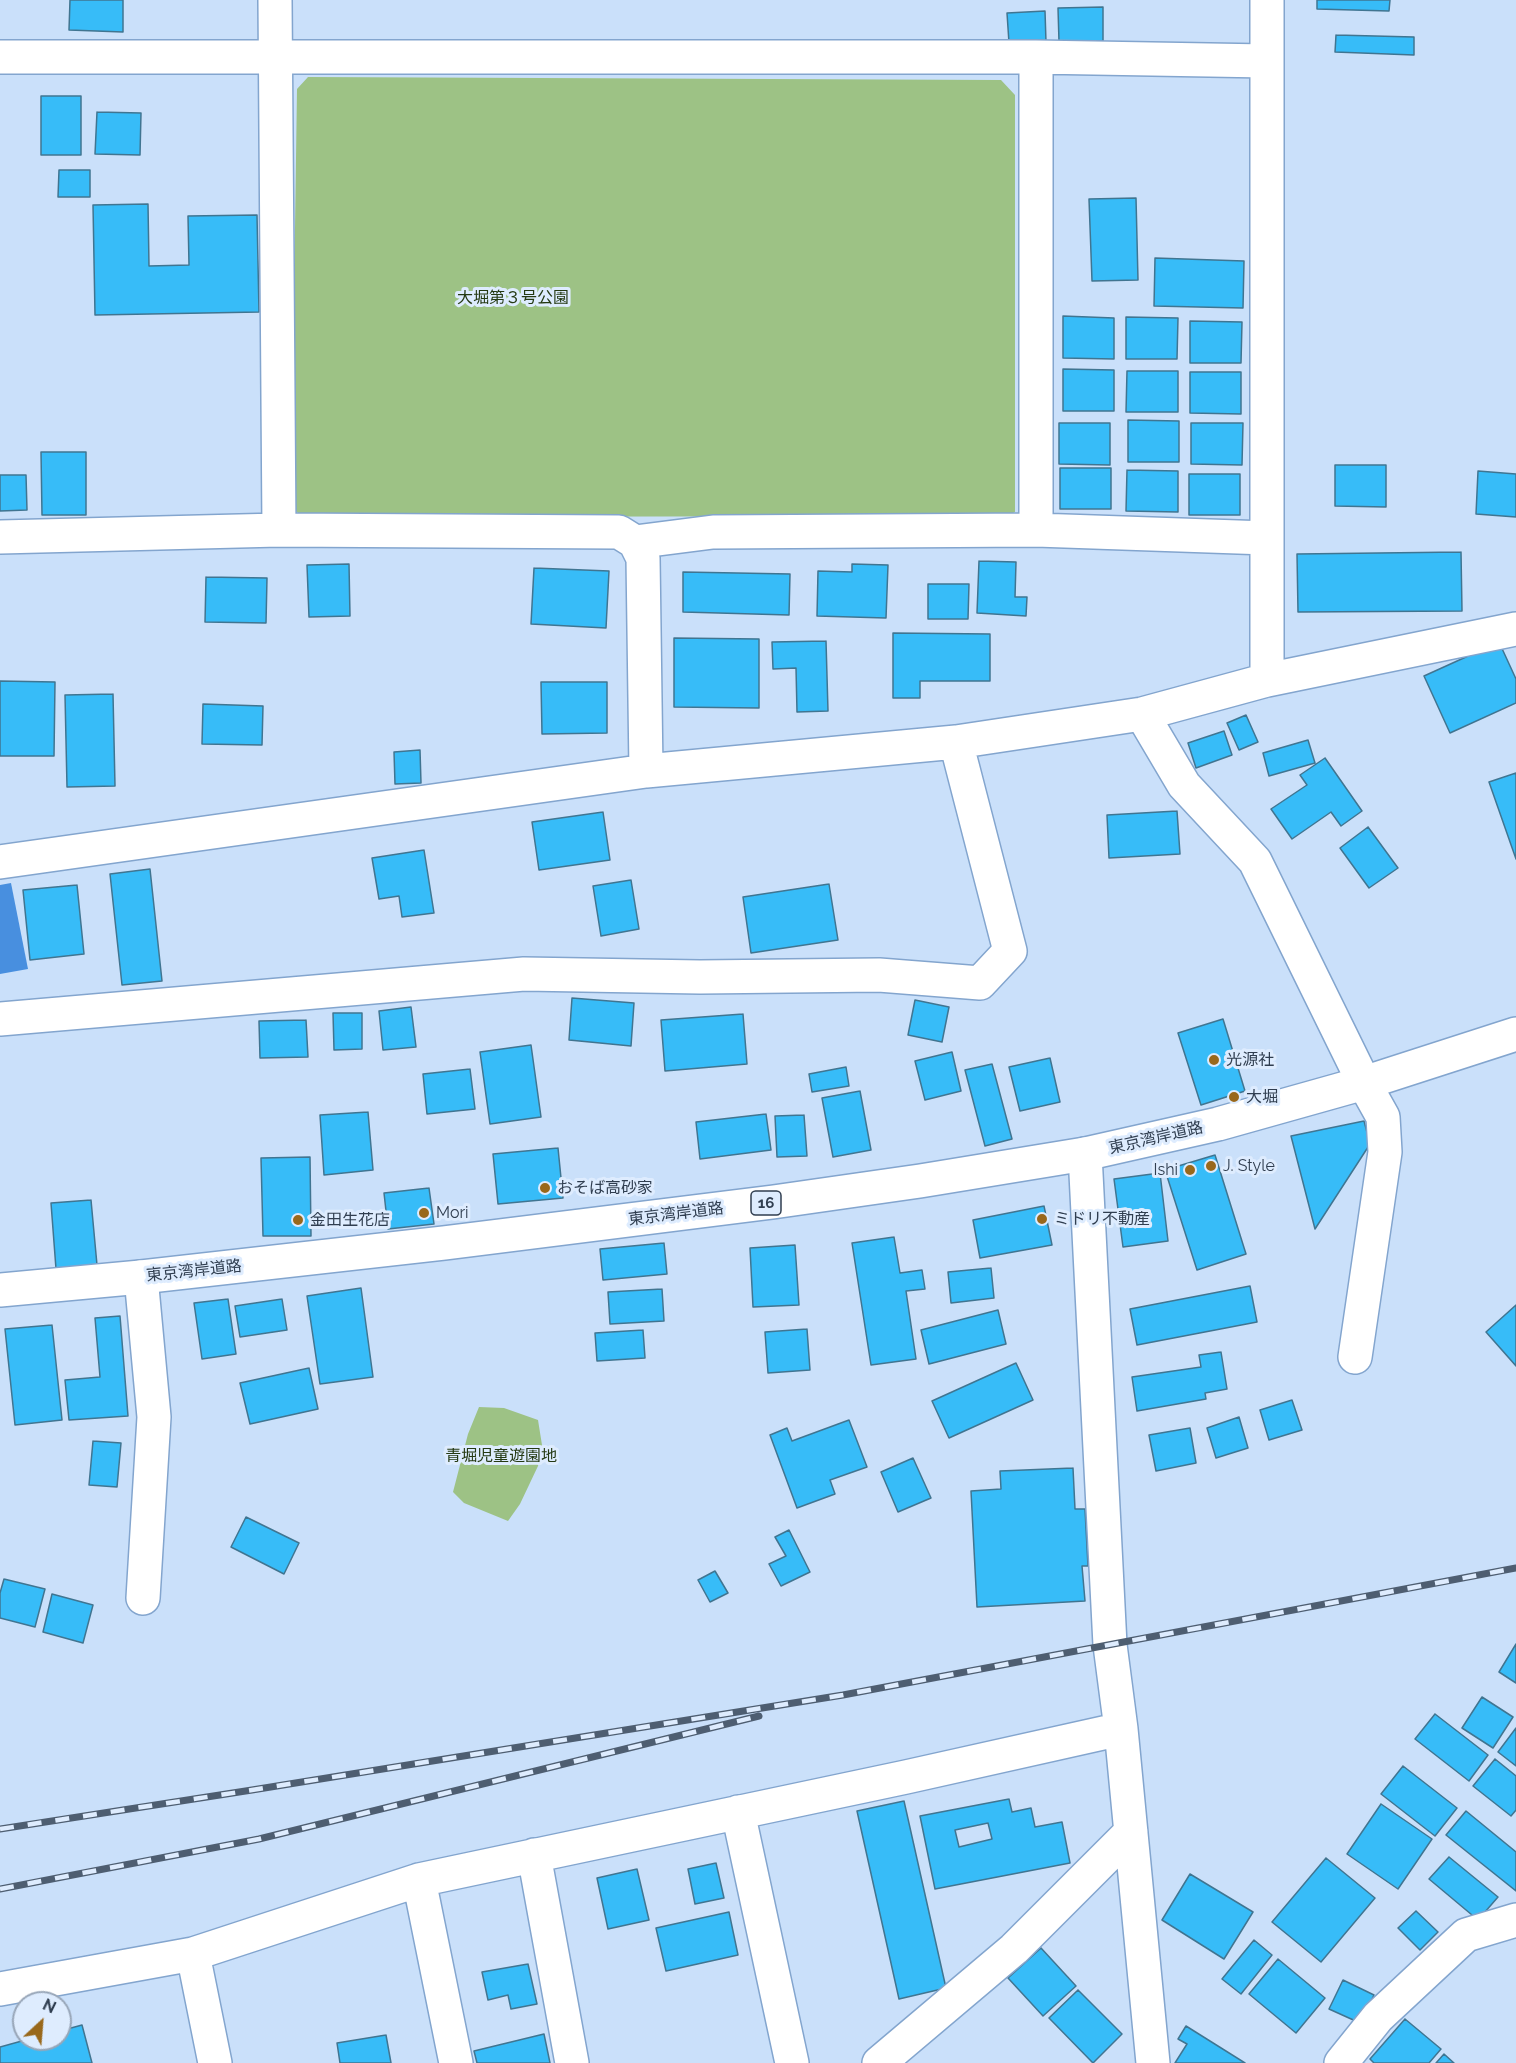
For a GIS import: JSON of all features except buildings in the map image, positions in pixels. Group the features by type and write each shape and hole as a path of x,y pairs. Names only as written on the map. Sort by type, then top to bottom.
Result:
{"main road":[{"path":"275,0 279,530"},
{"path":"1267,0 1267,680"},
{"path":"0,57 1036,57 1267,61"},
{"path":"1036,57 1036,530"},
{"path":"0,537 279,530 619,532 635,542 643,558 646,771"},
{"path":"635,542 713,532 1036,530 1267,538"},
{"path":"0,862 646,771 956,742 1142,714 1267,680 1516,629"},
{"path":"1142,714 1184,785 1255,861 1364,1083 1383,1116 1385,1152 1354,1357"},
{"path":"0,1019 524,974 699,977 879,975 980,982 1010,951 956,742"},
{"name":"東京湾岸道路","path":"0,1290 141,1277 444,1243 773,1202 1085,1154 1218,1124 1364,1083 1516,1034"},
{"path":"1085,1154 1110,1645 1121,1729 1153,2063"},
{"path":"141,1277 154,1417 143,1598"},
{"path":"0,1989 193,1954 419,1880 1121,1729"},
{"path":"738,1812 792,2063"},
{"path":"879,2063 1014,1949 1131,1832"},
{"path":"534,1856 572,2063"},
{"path":"419,1880 456,2063"},
{"path":"1341,2063 1378,2017 1466,1935 1516,1920"},
{"path":"193,1954 215,2063"}],"green space":[{"name":"大堀第３号公園","path":"308,77 1001,80 1015,95 1015,512 1007,516 302,517 291,506 297,89"},
{"name":"青堀児童遊園地","path":"479,1407 504,1408 538,1420 542,1445 538,1466 520,1504 508,1521 464,1503 453,1492 468,1434"}],"water":[{"path":"11,883 28,969 0,974 0,885"}],"railway":[{"path":"0,1829 843,1695 1516,1568"},
{"path":"0,1889 259,1839 759,1716"}],"place":[{"name":"光源社","path":"1214,1060"},
{"name":"大堀","path":"1234,1097"},
{"name":"J. Style","path":"1211,1166"},
{"name":"Ishi","path":"1190,1170"},
{"name":"おそば高砂家","path":"545,1188"},
{"name":"Mori","path":"424,1213"},
{"name":"ミドリ不動産","path":"1042,1219"},
{"name":"金田生花店","path":"298,1220"}]}
